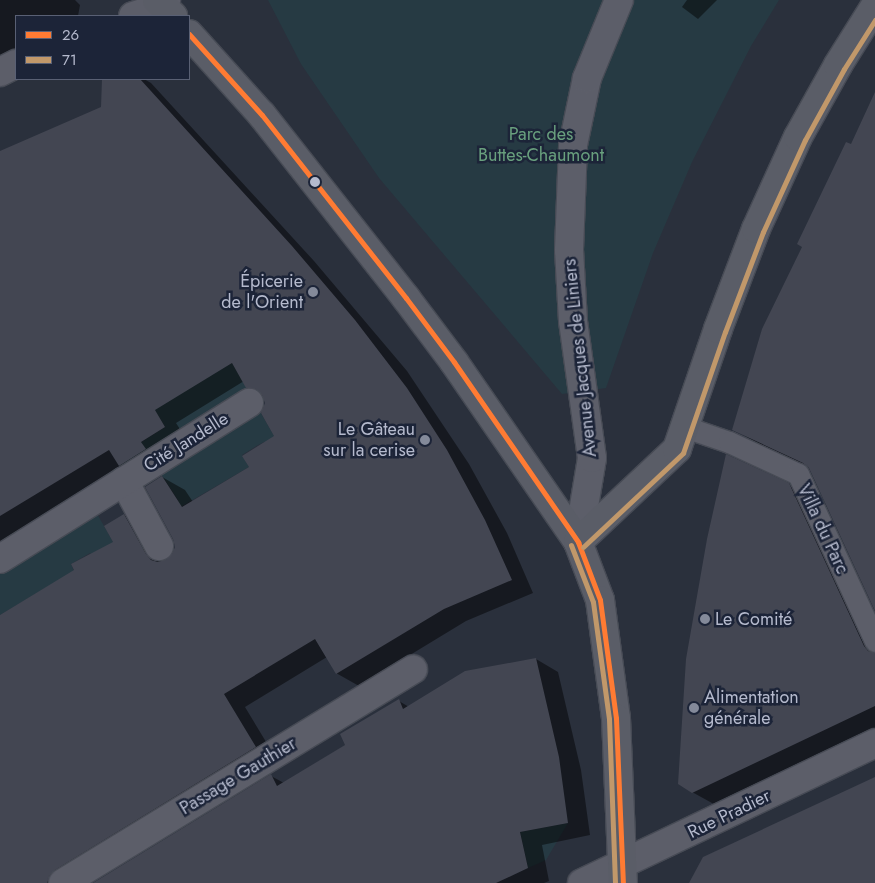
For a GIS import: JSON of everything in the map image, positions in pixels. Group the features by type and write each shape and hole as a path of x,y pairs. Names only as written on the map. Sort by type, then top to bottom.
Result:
{"main road":[{"path":"578,542 677,449 718,329 756,229 798,137 838,65 875,6"},
{"path":"190,35 262,115 406,298 454,362 578,542 602,610 616,718 623,873"}],"street":[{"name":"Avenue Jacques de Liniers","path":"578,542 592,458 573,321 569,250 573,145 587,78 619,0"},
{"path":"136,15 165,6"},
{"path":"0,72 15,64"},
{"name":"Cité Jandelle","path":"0,559 249,403"},
{"name":"Cité Jandelle","path":"124,481 159,546"},
{"name":"Passage Gauthier","path":"63,883 413,669"},
{"name":"Rue Pradier","path":"582,883 623,873 875,744"}],"lane":[{"name":"Villa du Parc","path":"684,427 729,442 798,474 875,641"}],"green space":[{"name":"Parc des Buttes-Chaumont","path":"268,0 779,0 751,46 692,162 653,253 606,388 562,394 379,178 301,64"},
{"path":"232,363 248,390 121,469 115,459 165,427 154,409"},
{"path":"258,408 281,448 271,453 264,442 258,445 242,455 249,467 177,509 178,500 159,471"},
{"path":"96,512 116,547 95,558 90,553 71,564 74,571 0,615 0,570"},
{"path":"568,823 546,860 528,868 520,832"}],"building":[{"path":"102,80 141,80 292,246 355,320 407,388 447,450 485,520 512,580 444,609 336,674 315,639 224,694 256,747 55,870 50,875 47,883 0,883 0,615 74,570 71,564 113,542 104,526 124,514 151,560 158,562 167,559 175,547 173,539 145,487 162,476 182,507 249,467 242,456 274,436 261,413 265,403 262,395 256,389 246,388 232,363 155,410 165,427 141,442 146,449 119,466 109,450 0,516 0,151 101,107"},
{"path":"875,92 875,611 809,468 803,463 732,430 762,329 802,247 797,244 846,142 851,144"},
{"path":"726,454 789,483 864,646 868,651 875,653 875,706 692,793 678,784 686,659 707,539"},
{"path":"536,658 559,757 568,823 520,832 528,868 496,883 93,883 271,774 277,786 345,745 340,734 399,699 403,709 465,671"},
{"path":"875,777 875,883 689,883 703,857"}],"transit line":[{"name":"71","path":"583,547 683,453 725,332 763,232 805,140 844,69 875,20"},
{"name":"26","path":"190,35 262,115 406,298 454,362 578,542 600,600 616,718 623,883"},
{"name":"71","path":"571,545 593,602 609,719 615,883"}],"place":[{"name":"Épicerie de l'Orient","path":"313,292"},
{"name":"Le Gâteau sur la cerise","path":"425,440"},
{"name":"Le Comité","path":"705,619"},
{"name":"Alimentation générale","path":"694,708"}]}
